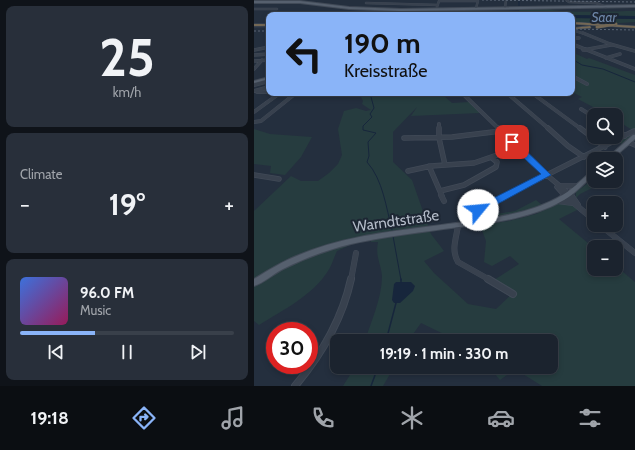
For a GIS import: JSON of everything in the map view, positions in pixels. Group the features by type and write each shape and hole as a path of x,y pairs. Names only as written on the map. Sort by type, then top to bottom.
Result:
{"highway":[{"path":"575,29 633,22"},
{"path":"575,23 635,27"},
{"path":"254,26 266,25"},
{"path":"582,28 635,27"}],"main road":[{"path":"254,2 308,2 363,9 388,10 635,6"},
{"path":"254,82 266,79"},
{"path":"617,152 635,133"},
{"name":"Warndtstraße","path":"254,283 302,257 332,246 364,238 508,218 536,210 567,195 587,178"}],"street":[{"path":"566,0 569,2 599,3 606,7"},
{"path":"437,9 439,1 477,1 476,8"},
{"path":"506,1 507,7"},
{"path":"269,9 278,2"},
{"path":"363,9 367,3 438,5"},
{"path":"388,10 394,3"},
{"path":"254,9 277,9"},
{"path":"575,30 613,45 635,50"},
{"path":"583,50 613,45"},
{"path":"575,46 635,69"},
{"path":"254,50 266,48"},
{"path":"254,55 266,54"},
{"path":"606,58 620,54"},
{"path":"254,69 262,60"},
{"path":"254,61 266,60"},
{"path":"629,66 635,64"},
{"path":"575,78 587,84"},
{"path":"254,85 266,82"},
{"path":"254,92 266,88"},
{"path":"254,92 266,92"},
{"path":"254,112 276,96"},
{"path":"254,122 261,120 292,96"},
{"path":"465,96 587,213"},
{"path":"510,96 568,146 584,157"},
{"path":"536,96 605,147"},
{"path":"580,109 587,113"},
{"path":"439,124 439,138 445,165"},
{"path":"404,138 439,138 501,131"},
{"path":"466,218 546,175 625,136 635,133"},
{"path":"628,142 635,145"},
{"path":"408,171 429,166 474,163 518,148"},
{"path":"440,191 464,185 496,167 497,162 492,158"},
{"path":"429,166 444,201"},
{"path":"254,175 279,179"},
{"path":"553,181 560,192 567,195"},
{"path":"560,186 578,186"},
{"path":"557,201 567,201 578,205"},
{"path":"458,226 453,249 454,258 458,262 513,294"},
{"path":"609,232 635,253"},
{"path":"295,386 327,344 336,326 350,289 352,263 356,253"}],"green space":[{"path":"518,8 546,8 574,12 520,12"},
{"path":"635,11 635,16 575,16 575,12"},
{"path":"575,18 635,19 635,22 605,24 575,22"},
{"path":"575,53 587,59 589,58 635,75 635,134 623,143 623,139 634,131 623,124 623,108 595,108 578,99 582,97 575,94"},
{"path":"341,96 444,96 452,103 469,102 480,113 411,116 417,107 393,132 393,162 412,180 431,234 444,251 424,261 434,273 468,304 496,309 514,292 494,280 519,264 510,256 492,266 484,262 486,241 480,225 509,221 536,214 560,203 569,203 579,209 559,219 587,242 587,276 623,276 623,272 635,282 635,386 542,386 523,374 558,374 558,334 444,334 421,323 413,334 367,334 382,284 377,247 378,242 371,242 370,235 346,240 254,281 254,211 291,176 301,181 318,181 338,164 342,155 338,129 344,111 356,108 366,111 371,110 362,104 363,101 361,97"},
{"path":"254,129 270,134 312,137 301,157 285,175 270,173 271,166 254,164"},
{"path":"587,184 587,188 592,188 580,194 576,198 576,192"},
{"path":"536,200 542,205 507,216 461,223 466,219 515,211"},
{"path":"347,242 348,246 337,251 328,271 314,288 287,308 259,325 254,321 254,285 285,266"},
{"path":"351,374 390,374 383,386 343,386"},
{"path":"495,374 508,374 500,380"}],"water":[{"name":"Saar","path":"575,15 635,16 635,19 575,18"},
{"path":"396,282 411,282 415,286 413,291 400,303 394,303 392,300 394,284"}],"waterway":[{"path":"519,1 519,7"},
{"path":"575,61 582,65 603,69 635,82"},
{"path":"372,96 374,108 370,114 372,117 363,126 363,130 376,133 368,142 369,156 367,162 377,177 380,185 392,230"},
{"path":"393,236 401,280"},
{"path":"388,334 396,303"},
{"path":"371,386 375,374"}],"railway":[{"path":"482,0 635,2"},
{"path":"575,29 635,30"},
{"path":"254,31 266,31"}],"route":[{"path":"478,210 546,175 512,142"}]}
